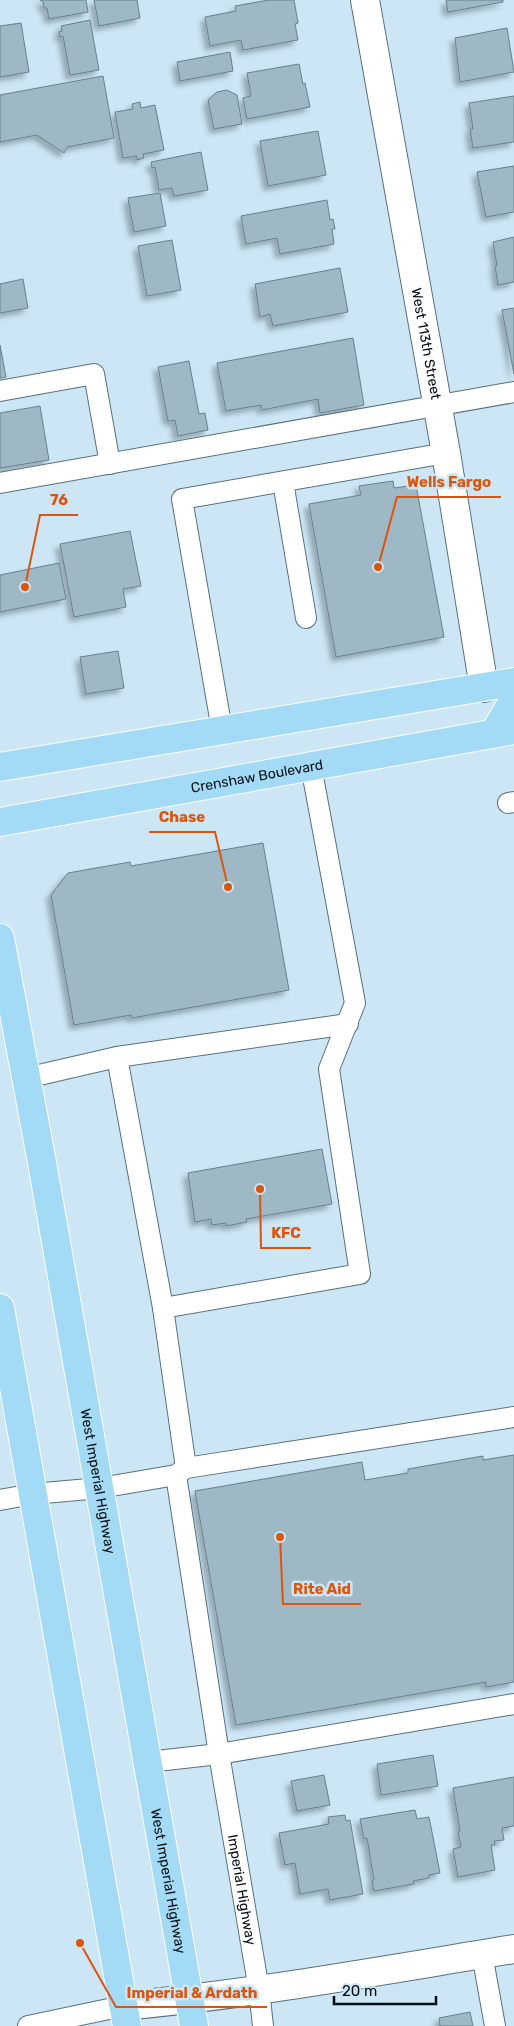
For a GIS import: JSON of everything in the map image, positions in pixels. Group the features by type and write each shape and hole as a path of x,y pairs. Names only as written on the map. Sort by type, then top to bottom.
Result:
{"main road":[{"path":"0,767 514,682"},
{"path":"504,732 514,700"},
{"name":"Crenshaw Boulevard","path":"0,822 504,732"},
{"name":"West Imperial Highway","path":"0,938 100,1488 192,2013"},
{"path":"0,1308 125,2016"}],"street":[{"name":"West 113th Street","path":"366,0 438,406 484,688"},
{"path":"125,2016 192,2013 259,1990 514,1949"}],"lane":[{"path":"0,391 94,374 110,464"},
{"path":"0,483 514,392"},
{"path":"222,730 182,499 446,453"},
{"path":"283,482 306,618"},
{"path":"163,1308 360,1274 328,1069 356,1003 311,766"},
{"path":"26,1078 117,1057 348,1024"},
{"name":"Imperial Highway","path":"117,1057 163,1308 181,1472 219,1754 259,1990 263,2026"},
{"path":"0,1500 33,1494 100,1488 181,1472 514,1417"},
{"path":"148,1762 219,1754 514,1704"},
{"path":"482,1954 495,2026"},
{"path":"28,2026 125,2016"}],"building":[{"path":"40,0 86,0 88,12 49,19 47,8 44,8 43,2"},
{"path":"94,0 137,0 140,18 99,26"},
{"path":"269,0 294,0 298,23 295,24 298,40 243,50 241,40 210,46 205,17 236,11 235,6"},
{"path":"446,0 503,0 503,2 448,12"},
{"path":"90,20 99,70 70,75 63,36 60,37 59,32 62,31 61,26"},
{"path":"21,23 29,72 0,77 0,26"},
{"path":"507,28 514,72 460,82 455,38"},
{"path":"230,52 233,71 180,81 177,62"},
{"path":"299,64 310,107 247,119 243,98 251,96 247,73"},
{"path":"103,76 114,138 67,147 64,153 37,135 0,142 0,95"},
{"path":"227,90 237,95 242,124 214,129 208,100 217,92"},
{"path":"514,96 514,142 473,148 470,129 473,129 469,103"},
{"path":"140,102 141,108 155,105 164,150 143,154 144,158 137,160 137,156 123,158 115,112 133,109 132,104"},
{"path":"318,131 326,175 268,186 260,141"},
{"path":"201,152 208,190 174,196 172,188 159,190 155,167 152,168 151,162"},
{"path":"514,166 514,212 486,217 477,172"},
{"path":"160,193 166,226 134,232 128,198"},
{"path":"327,200 330,220 333,219 335,229 332,229 334,244 280,254 277,238 246,244 241,216"},
{"path":"514,237 514,282 498,285 493,242"},
{"path":"172,240 181,290 147,296 138,246"},
{"path":"340,268 348,312 273,326 270,314 260,317 255,284"},
{"path":"23,279 28,308 0,313 0,284"},
{"path":"514,308 514,374 502,310"},
{"path":"353,338 364,405 320,413 318,399 262,410 261,405 226,411 217,363"},
{"path":"0,345 6,377 0,378"},
{"path":"189,361 199,414 205,413 208,430 178,436 175,420 168,421 158,367"},
{"path":"40,406 49,460 0,468 0,413"},
{"path":"393,481 394,488 416,485 444,637 336,657 309,504 361,495 359,486"},
{"path":"130,531 141,586 123,589 126,607 74,617 60,544"},
{"path":"59,563 66,599 0,612 0,575"},
{"path":"118,651 124,688 86,694 80,657"},
{"path":"263,843 289,990 132,1018 131,1015 74,1025 51,895 68,873 130,862 131,866"},
{"path":"322,1149 332,1204 246,1219 247,1222 226,1226 226,1223 212,1225 211,1219 195,1222 188,1173"},
{"path":"514,1455 514,1682 486,1687 486,1682 236,1725 195,1491 362,1462 365,1480 408,1473 408,1469 483,1456 483,1460"},
{"path":"433,1755 438,1786 381,1795 377,1764"},
{"path":"324,1775 330,1805 297,1811 291,1781"},
{"path":"514,1777 514,1826 502,1828 504,1840 494,1841 495,1845 491,1845 495,1870 458,1877 453,1849 461,1847 453,1788"},
{"path":"415,1810 417,1819 429,1817 440,1873 429,1875 429,1878 413,1881 414,1884 374,1891 367,1838 364,1839 360,1819"},
{"path":"345,1815 346,1821 350,1820 363,1894 330,1900 328,1889 300,1894 295,1863 285,1865 279,1833 329,1824 328,1817"},
{"path":"470,2012 473,2026 440,2026 439,2018"}],"place":[{"name":"Wells Fargo","path":"378,567"},
{"name":"76","path":"25,587"},
{"name":"Chase","path":"228,887"},
{"name":"KFC","path":"260,1189"},
{"name":"Rite Aid","path":"280,1537"},
{"name":"Imperial & Ardath","path":"80,1943"}]}
